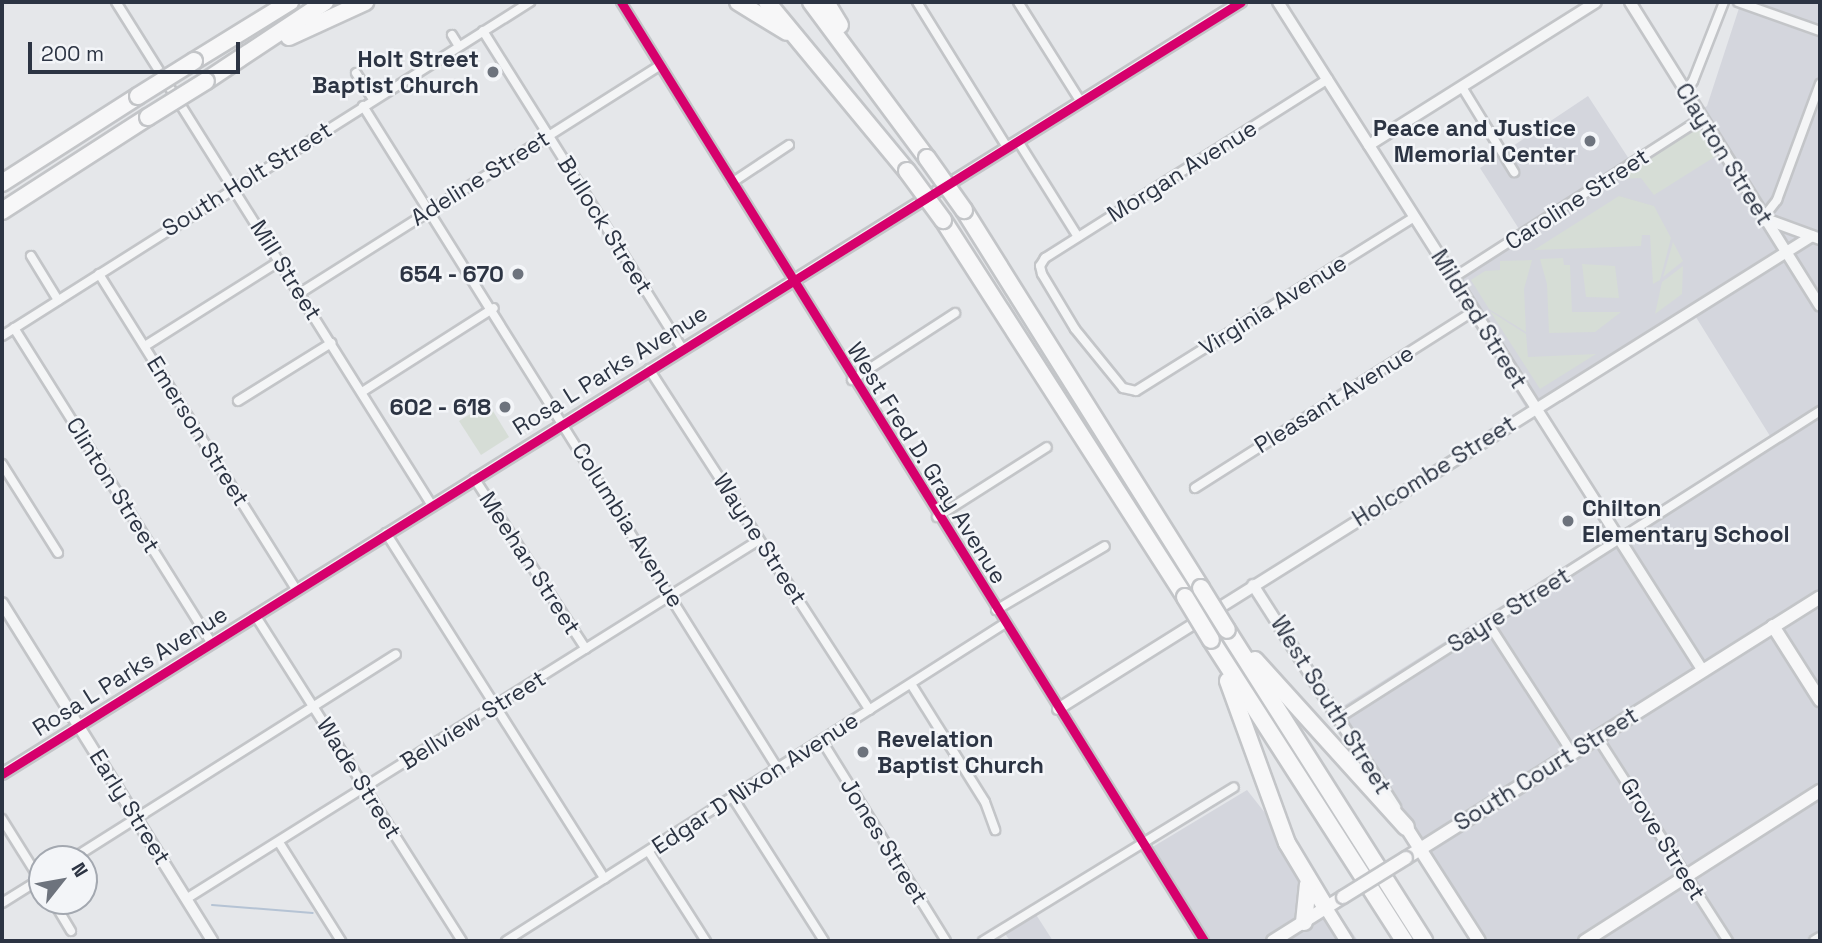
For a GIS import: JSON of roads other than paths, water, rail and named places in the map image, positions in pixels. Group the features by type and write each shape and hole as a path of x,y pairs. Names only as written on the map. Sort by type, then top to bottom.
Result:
{"highway":[{"path":"227,41 271,2"},
{"path":"2,183 290,2"},
{"path":"2,211 324,2"},
{"path":"242,55 365,2"},
{"path":"738,2 804,43"},
{"path":"767,2 804,43 943,219 1404,941"},
{"path":"811,2 964,209 1424,941"},
{"path":"826,2 874,85"},
{"path":"1227,630 1406,827"},
{"path":"1211,640 1287,842 1307,881 1325,908"},
{"path":"1304,922 1310,894 1307,881"}],"main road":[{"name":"South Court Street","path":"1273,941 1820,597"},
{"path":"1773,626 1820,700"},
{"path":"1585,941 1820,791"},
{"path":"1406,827 1479,941"},
{"path":"1325,908 1347,941"}],"street":[{"name":"Mill Street","path":"116,2 431,503"},
{"name":"South Holt Street","path":"2,336 530,2"},
{"name":"West Fred D. Gray Avenue","path":"621,2 937,517 1204,941"},
{"path":"917,2 1007,147"},
{"path":"1018,2 1081,102"},
{"name":"Rosa L Parks Avenue","path":"2,774 431,503 1241,2"},
{"name":"Mildred Street","path":"1278,2 1703,671"},
{"path":"1369,145 1597,2"},
{"name":"Clayton Street","path":"1630,2 1684,93 1820,306"},
{"path":"1684,93 1693,81 1724,2"},
{"path":"1738,2 1820,31"},
{"name":"Bullock Street","path":"483,31 682,348"},
{"path":"452,35 459,46"},
{"name":"Adeline Street","path":"300,293 660,65"},
{"path":"356,73 373,99"},
{"name":"Morgan Avenue","path":"1040,266 1078,237 1328,79"},
{"path":"1816,237 1763,218 1777,200 1820,84"},
{"path":"1462,87 1514,172"},
{"name":"Columbia Avenue","path":"363,106 494,309 778,769"},
{"name":"Caroline Street","path":"1453,278 1701,119"},
{"path":"1018,141 1078,237"},
{"path":"733,181 789,145"},
{"name":"Virginia Avenue","path":"1040,266 1088,348 1132,392 1414,216"},
{"name":"Holcombe Street","path":"1058,709 1785,251 1816,237"},
{"path":"31,256 58,300"},
{"path":"145,346 280,261"},
{"name":"Emerson Street","path":"99,274 296,589"},
{"path":"362,392 494,309"},
{"name":"Pleasant Avenue","path":"1195,488 1474,311"},
{"path":"852,380 955,313"},
{"name":"Clinton Street","path":"14,328 211,642"},
{"path":"238,401 331,343"},
{"name":"Wayne Street","path":"649,369 870,710"},
{"name":"Sayre Street","path":"1339,718 1820,411"},
{"path":"937,517 1047,447"},
{"path":"2,464 58,554"},
{"name":"Meehan Street","path":"474,478 586,649"},
{"path":"386,533 605,878"},
{"name":"Bellview Street","path":"186,899 280,844 495,705 760,540"},
{"path":"996,610 1105,545"},
{"name":"West South Street","path":"1253,585 1406,827"},
{"name":"Early Street","path":"2,603 212,941"},
{"name":"Wade Street","path":"255,614 462,941"},
{"path":"1488,623 1572,753"},
{"name":"Edgar D Nixon Avenue","path":"506,941 1004,624"},
{"path":"94,845 396,654"},
{"path":"911,684 985,802 995,831"},
{"name":"Grove Street","path":"1597,737 1728,941"},
{"name":"Jones Street","path":"822,741 946,941"},
{"path":"983,941 1234,787"},
{"path":"733,798 824,941"},
{"path":"2,819 28,860"},
{"path":"280,844 341,941"},
{"path":"649,852 706,941"},
{"path":"2,903 28,888"},
{"path":"61,915 71,931"},
{"path":"999,932 1006,941"},
{"path":"1815,941 1820,938"}],"waterway":[{"path":"212,905 313,913"}],"place":[{"name":"Holt Street Baptist Church","path":"493,72"},
{"name":"Peace and Justice Memorial Center","path":"1590,141"},
{"name":"654 - 670","path":"518,274"},
{"name":"602 - 618","path":"505,407"},
{"name":"Chilton Elementary School","path":"1568,521"},
{"name":"Revelation Baptist Church","path":"863,752"}]}
